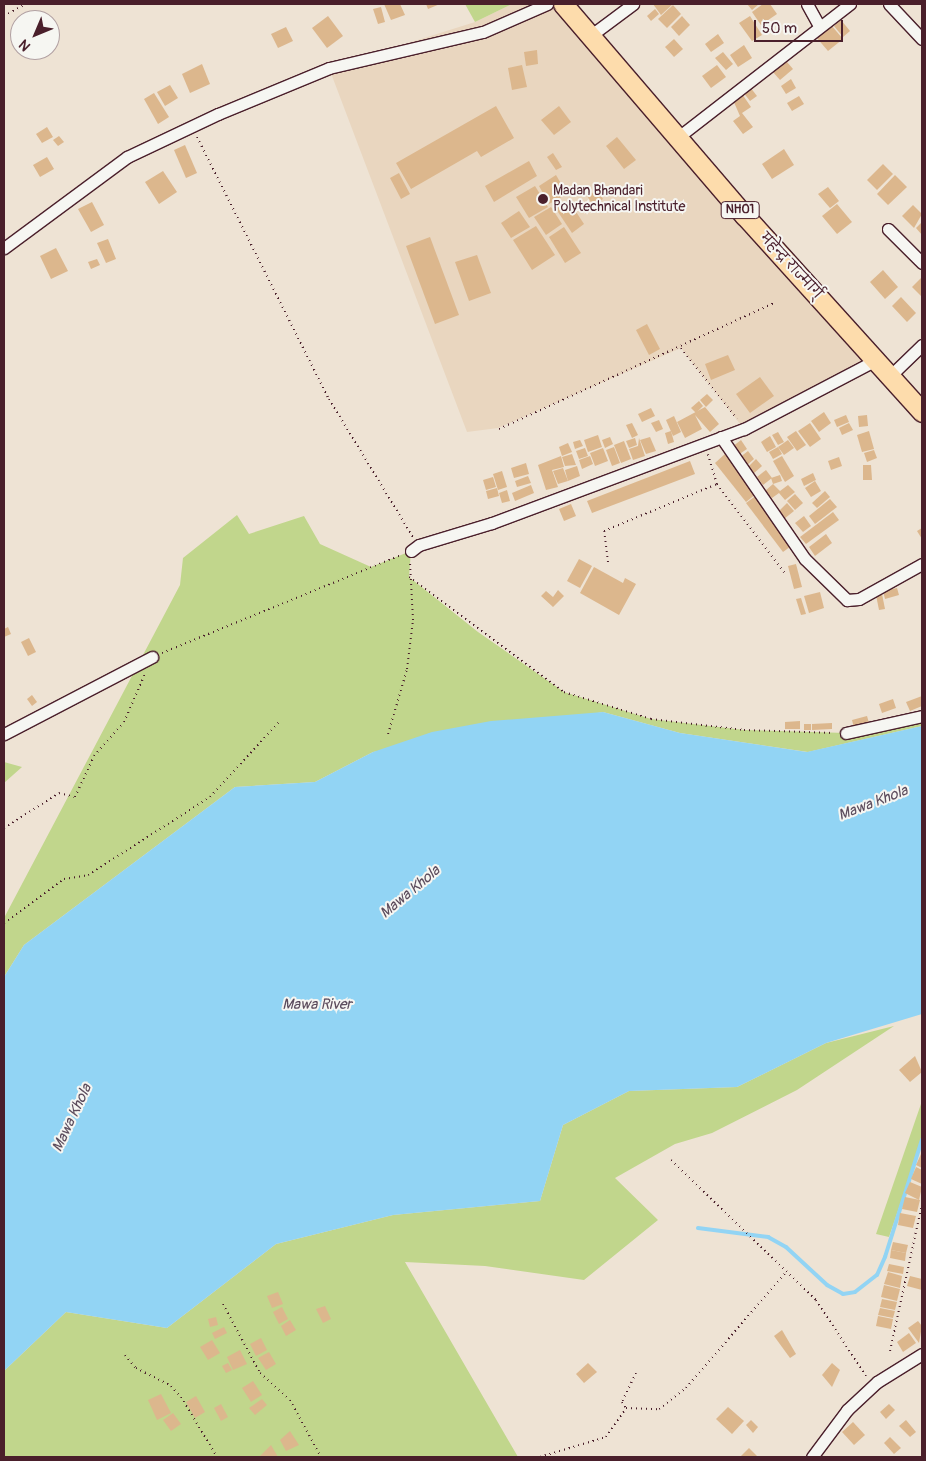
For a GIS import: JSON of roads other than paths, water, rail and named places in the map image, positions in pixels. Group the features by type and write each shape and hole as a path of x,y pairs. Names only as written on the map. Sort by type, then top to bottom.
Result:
{"highway":[{"name":"महेन्द्र राज्मार्ग्","path":"563,4 677,138 922,412"}],"street":[{"path":"4,248 127,157 192,127 329,68 483,32 547,4"},
{"path":"590,36 633,4"},
{"path":"806,4 820,27"},
{"path":"677,138 850,4"},
{"path":"889,4 922,39"},
{"path":"888,229 922,263"},
{"path":"890,376 922,345"},
{"path":"415,548 492,523 744,429 876,360"},
{"path":"721,437 805,559 847,600 858,599 922,564"},
{"path":"4,734 152,657"},
{"path":"846,733 922,716"},
{"path":"812,1457 847,1410 872,1387 922,1354"}],"water":[{"name":"Mawa River","path":"603,712 680,733 807,752 922,726 922,1014 826,1043 737,1087 629,1091 563,1125 540,1201 393,1215 276,1244 167,1328 66,1312 4,1371 4,977 24,945 235,787 315,782 373,752 432,732 491,721"}],"waterway":[{"path":"698,1228 768,1237 786,1247 827,1285 843,1294 855,1292 877,1275 885,1257 922,1140"}],"place":[{"name":"Madan Bhandari Polytechnical Institute","path":"543,199"}],"water label":[{"name":"Mawa Khola","path":"873,803"},
{"name":"Mawa Khola","path":"410,892"},
{"name":"Mawa Khola","path":"72,1118"}]}
